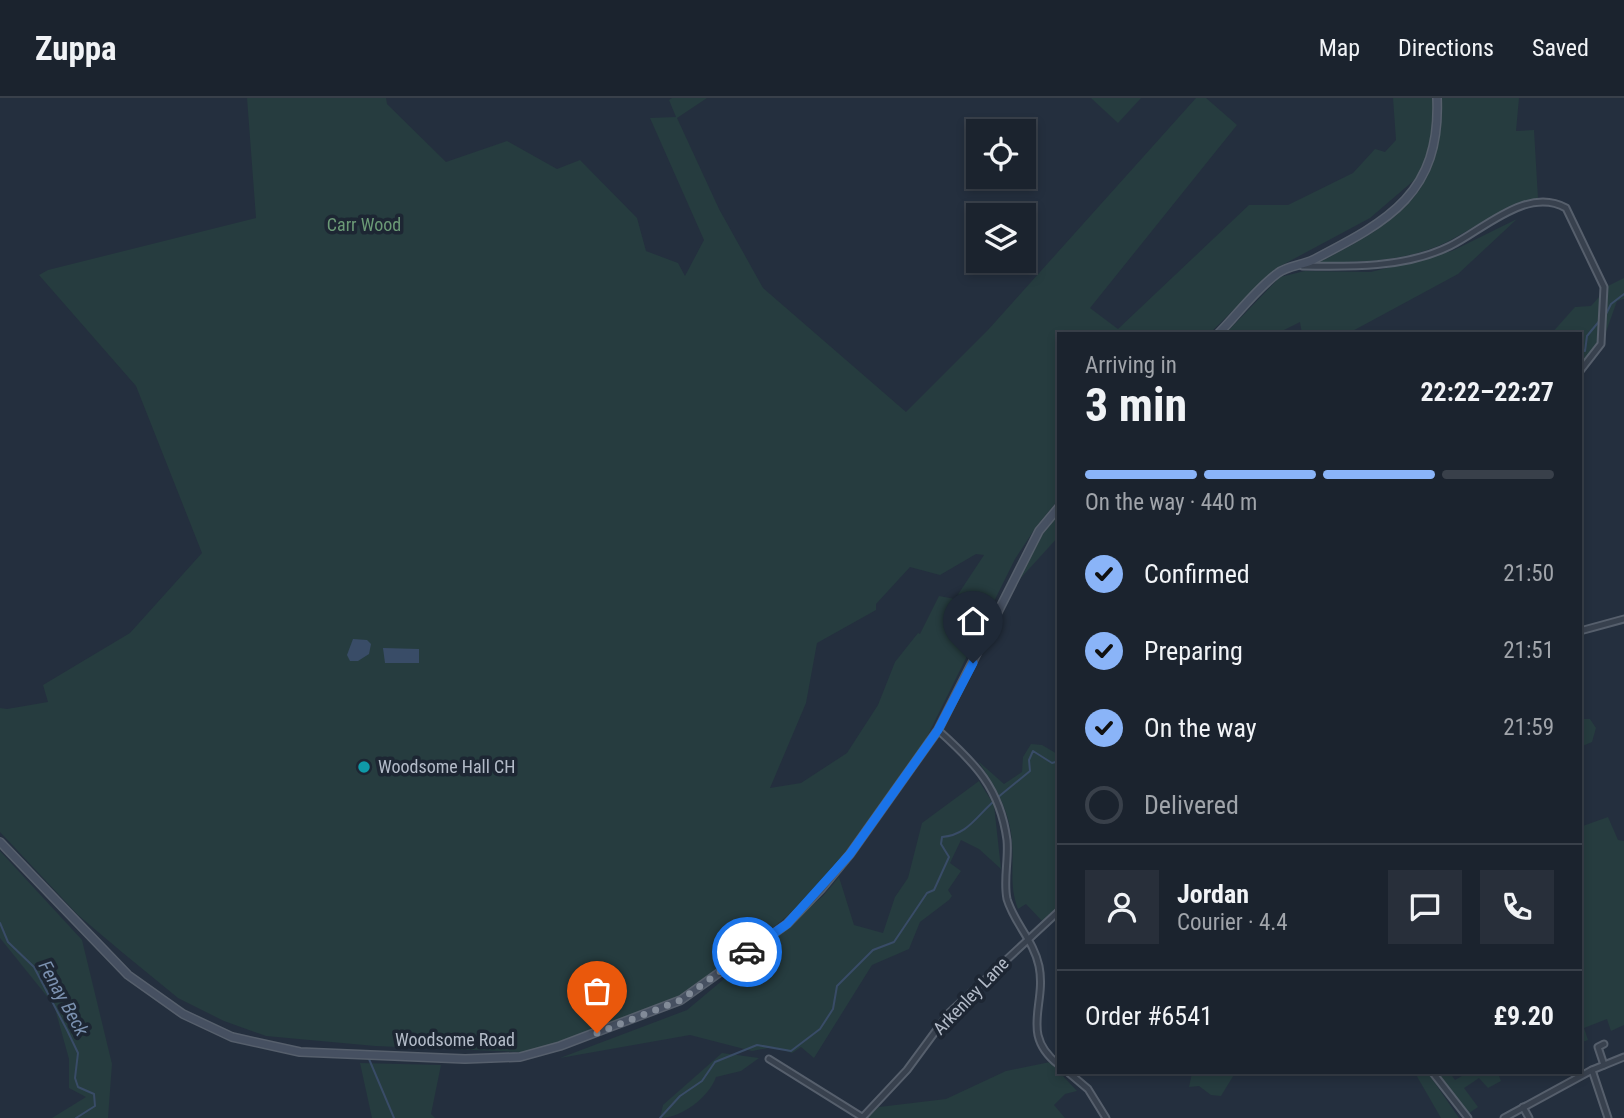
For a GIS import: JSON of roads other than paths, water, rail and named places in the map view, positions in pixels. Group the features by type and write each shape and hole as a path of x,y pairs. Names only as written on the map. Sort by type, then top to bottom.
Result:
{"street":[{"path":"1302,266 1378,226 1416,187 1432,153 1437,98"},
{"path":"1220,332 1279,271 1302,266 1371,267 1447,247 1525,204 1556,202 1566,208 1601,275 1604,288 1601,344 1582,368"},
{"name":"Woodsome Road","path":"0,842 128,975 157,998 207,1027 252,1044 300,1052 465,1059 520,1057 597,1033 681,1000 787,924 850,854 938,730 1040,531 1057,510"},
{"path":"1582,630 1624,619"},
{"path":"938,730 970,758 997,797 1007,841 1006,894 1013,919 1027,940 1040,968 1035,1026 1038,1039 1057,1063"},
{"name":"Arkenley Lane","path":"862,1118 907,1070 949,1013 1057,913"},
{"path":"1604,1044 1598,1047 1604,1065"},
{"path":"1504,1118 1592,1070 1624,1058"},
{"path":"769,1059 862,1118"},
{"path":"1592,1070 1608,1118"},
{"path":"1070,1074 1088,1089 1106,1118"},
{"path":"1434,1074 1468,1118"},
{"path":"1523,1107 1529,1118"}],"water":[{"path":"353,639 367,640 371,644 369,654 358,661 350,661 347,655"},
{"path":"383,648 419,649 419,663 385,663"}],"waterway":[{"path":"1605,316 1611,304 1624,294"},
{"path":"1582,350 1585,351 1587,336 1601,319"},
{"path":"997,798 1030,771 1029,760 1033,751 1052,763 1057,762"},
{"path":"660,1118 680,1096 702,1081 715,1062 757,1045 791,1051 820,1029 833,1009 837,986 873,950 894,942 927,893 934,890 949,857 941,844 942,837 965,829 993,802"},
{"name":"Fenay Beck","path":"0,923 8,942 34,967 78,1053 75,1078 78,1087 94,1094 95,1106 76,1118"},
{"path":"369,1059 394,1118"}],"place":[{"name":"Woodsome Hall CH","path":"364,767"}],"park label":[{"name":"Carr Wood","path":"364,225"}]}
